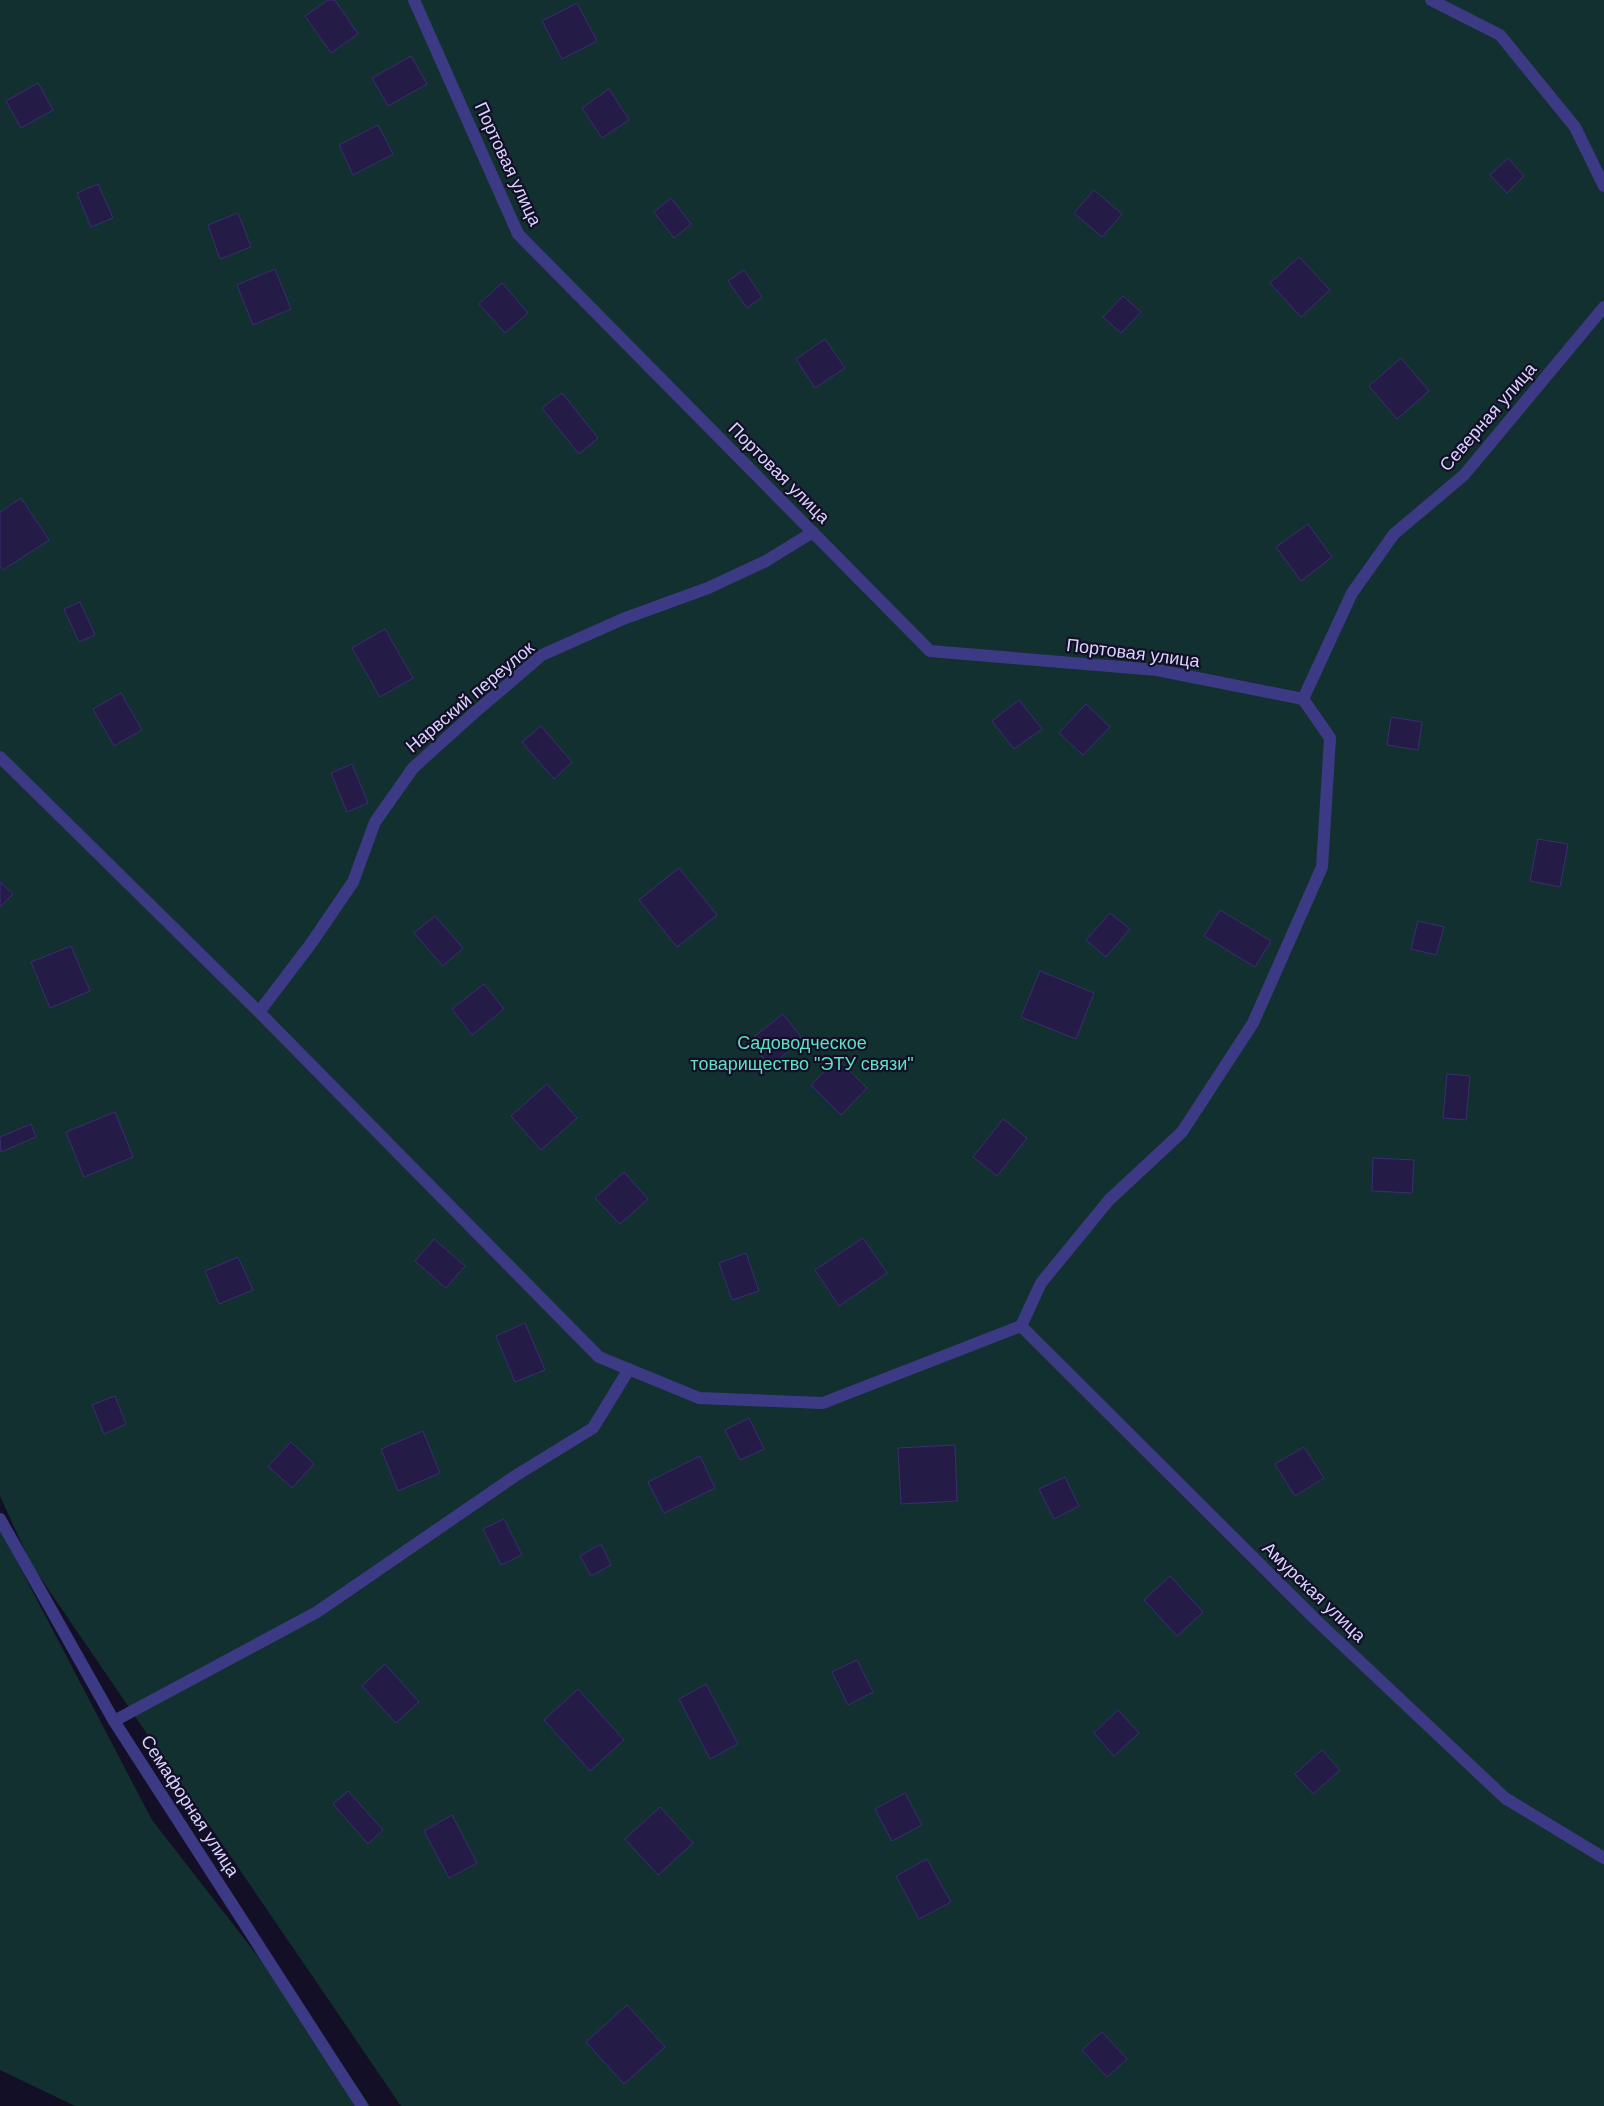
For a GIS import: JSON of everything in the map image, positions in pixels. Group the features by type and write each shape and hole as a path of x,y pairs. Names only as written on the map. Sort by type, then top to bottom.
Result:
{"street":[{"name":"Портовая улица","path":"414,0 518,234 930,651 1157,670 1303,699"},
{"path":"1432,0 1500,35 1574,127 1604,186"},
{"name":"Северная улица","path":"1303,699 1352,593 1394,534 1464,476 1604,306"},
{"name":"Нарвский переулок","path":"259,1012 310,945 353,882 375,822 413,768 474,713 542,655 623,619 708,588 766,561 813,532"},
{"path":"0,757 259,1012 599,1357 699,1398 823,1403 1021,1326 1041,1283 1109,1200 1182,1132 1253,1023 1322,867 1330,738 1303,699"},
{"name":"Амурская улица","path":"1021,1326 1316,1620 1506,1798 1604,1858"},
{"path":"114,1721 317,1612 515,1476 593,1428 629,1369"},
{"name":"Семафорная улица","path":"0,1519 114,1721 362,2106"}],"green space":[{"name":"Садоводческое товарищество \"ЭТУ связи\"","path":"0,0 1604,0 1604,2106 401,2106 31,1564 0,1496"},
{"path":"0,1529 152,1820 344,2067 370,2106 75,2106 0,2070"}],"building":[{"path":"328,0 335,0 358,34 331,53 305,16"},
{"path":"577,3 597,41 562,59 542,21"},
{"path":"411,56 427,84 388,106 372,78"},
{"path":"38,83 53,110 21,128 6,101"},
{"path":"609,89 629,120 602,138 582,108"},
{"path":"378,125 393,154 353,175 339,145"},
{"path":"1508,158 1524,176 1507,193 1490,175"},
{"path":"98,184 113,218 91,227 77,193"},
{"path":"1094,190 1122,214 1102,237 1074,213"},
{"path":"671,198 691,224 674,238 654,212"},
{"path":"238,213 251,247 220,259 208,225"},
{"path":"1299,257 1330,290 1301,317 1270,283"},
{"path":"275,269 291,309 253,325 237,285"},
{"path":"744,270 762,297 747,308 728,281"},
{"path":"502,283 528,313 505,333 479,304"},
{"path":"1123,296 1141,312 1121,333 1103,317"},
{"path":"825,339 845,368 815,388 796,359"},
{"path":"1401,358 1429,391 1397,419 1369,386"},
{"path":"562,393 598,438 579,454 542,408"},
{"path":"21,498 49,540 3,570 0,566 0,512"},
{"path":"1308,524 1332,557 1301,581 1276,547"},
{"path":"80,602 95,635 79,642 64,609"},
{"path":"385,629 413,678 380,697 352,648"},
{"path":"121,693 142,730 114,746 93,709"},
{"path":"1019,700 1042,729 1014,749 992,721"},
{"path":"1086,704 1110,727 1083,755 1059,733"},
{"path":"1391,717 1422,722 1418,750 1387,745"},
{"path":"541,726 572,762 554,779 522,742"},
{"path":"352,764 368,803 347,812 331,773"},
{"path":"1538,839 1568,844 1560,887 1530,881"},
{"path":"679,868 717,915 677,947 639,900"},
{"path":"0,882 13,894 0,907"},
{"path":"1220,910 1271,941 1255,967 1204,936"},
{"path":"1110,913 1130,929 1106,957 1086,940"},
{"path":"435,916 463,948 443,966 414,933"},
{"path":"1418,921 1444,927 1436,955 1411,949"},
{"path":"71,946 90,991 50,1008 31,962"},
{"path":"1040,971 1094,993 1076,1039 1021,1017"},
{"path":"484,984 504,1009 472,1035 452,1009"},
{"path":"783,1014 803,1040 770,1066 749,1041"},
{"path":"837,1058 867,1088 841,1115 811,1085"},
{"path":"1447,1074 1470,1076 1466,1120 1443,1118"},
{"path":"547,1084 577,1118 541,1150 511,1116"},
{"path":"115,1112 133,1157 84,1177 66,1132"},
{"path":"1003,1119 1027,1138 997,1176 973,1157"},
{"path":"31,1124 36,1137 1,1152 0,1137"},
{"path":"1373,1158 1414,1160 1412,1193 1372,1191"},
{"path":"624,1172 648,1199 620,1224 595,1198"},
{"path":"863,1238 887,1273 839,1306 815,1270"},
{"path":"434,1239 465,1266 446,1288 415,1261"},
{"path":"746,1253 759,1291 732,1300 719,1263"},
{"path":"238,1257 253,1290 219,1304 205,1271"},
{"path":"525,1323 545,1370 515,1382 496,1336"},
{"path":"115,1396 126,1424 104,1434 92,1405"},
{"path":"749,1418 764,1449 740,1460 725,1430"},
{"path":"423,1431 440,1473 398,1491 381,1449"},
{"path":"291,1442 314,1464 292,1488 268,1466"},
{"path":"955,1445 957,1501 901,1504 898,1448"},
{"path":"1304,1447 1324,1478 1295,1496 1275,1464"},
{"path":"700,1456 715,1488 664,1513 648,1482"},
{"path":"1065,1477 1079,1506 1054,1519 1039,1489"},
{"path":"504,1519 522,1555 501,1565 483,1529"},
{"path":"601,1544 611,1565 591,1576 580,1556"},
{"path":"1170,1576 1203,1612 1177,1636 1144,1600"},
{"path":"857,1660 873,1692 848,1705 832,1672"},
{"path":"385,1664 419,1702 396,1723 362,1686"},
{"path":"706,1684 738,1744 710,1759 679,1699"},
{"path":"578,1689 624,1740 590,1771 544,1720"},
{"path":"1118,1710 1139,1733 1114,1756 1094,1733"},
{"path":"1322,1750 1340,1770 1313,1794 1295,1774"},
{"path":"348,1791 383,1830 368,1844 333,1804"},
{"path":"905,1793 922,1825 892,1841 875,1809"},
{"path":"660,1807 693,1843 658,1875 625,1839"},
{"path":"452,1815 477,1863 449,1878 424,1831"},
{"path":"927,1859 951,1902 919,1919 896,1876"},
{"path":"627,2005 665,2047 624,2084 586,2042"},
{"path":"1102,2032 1127,2059 1107,2077 1082,2050"}]}
